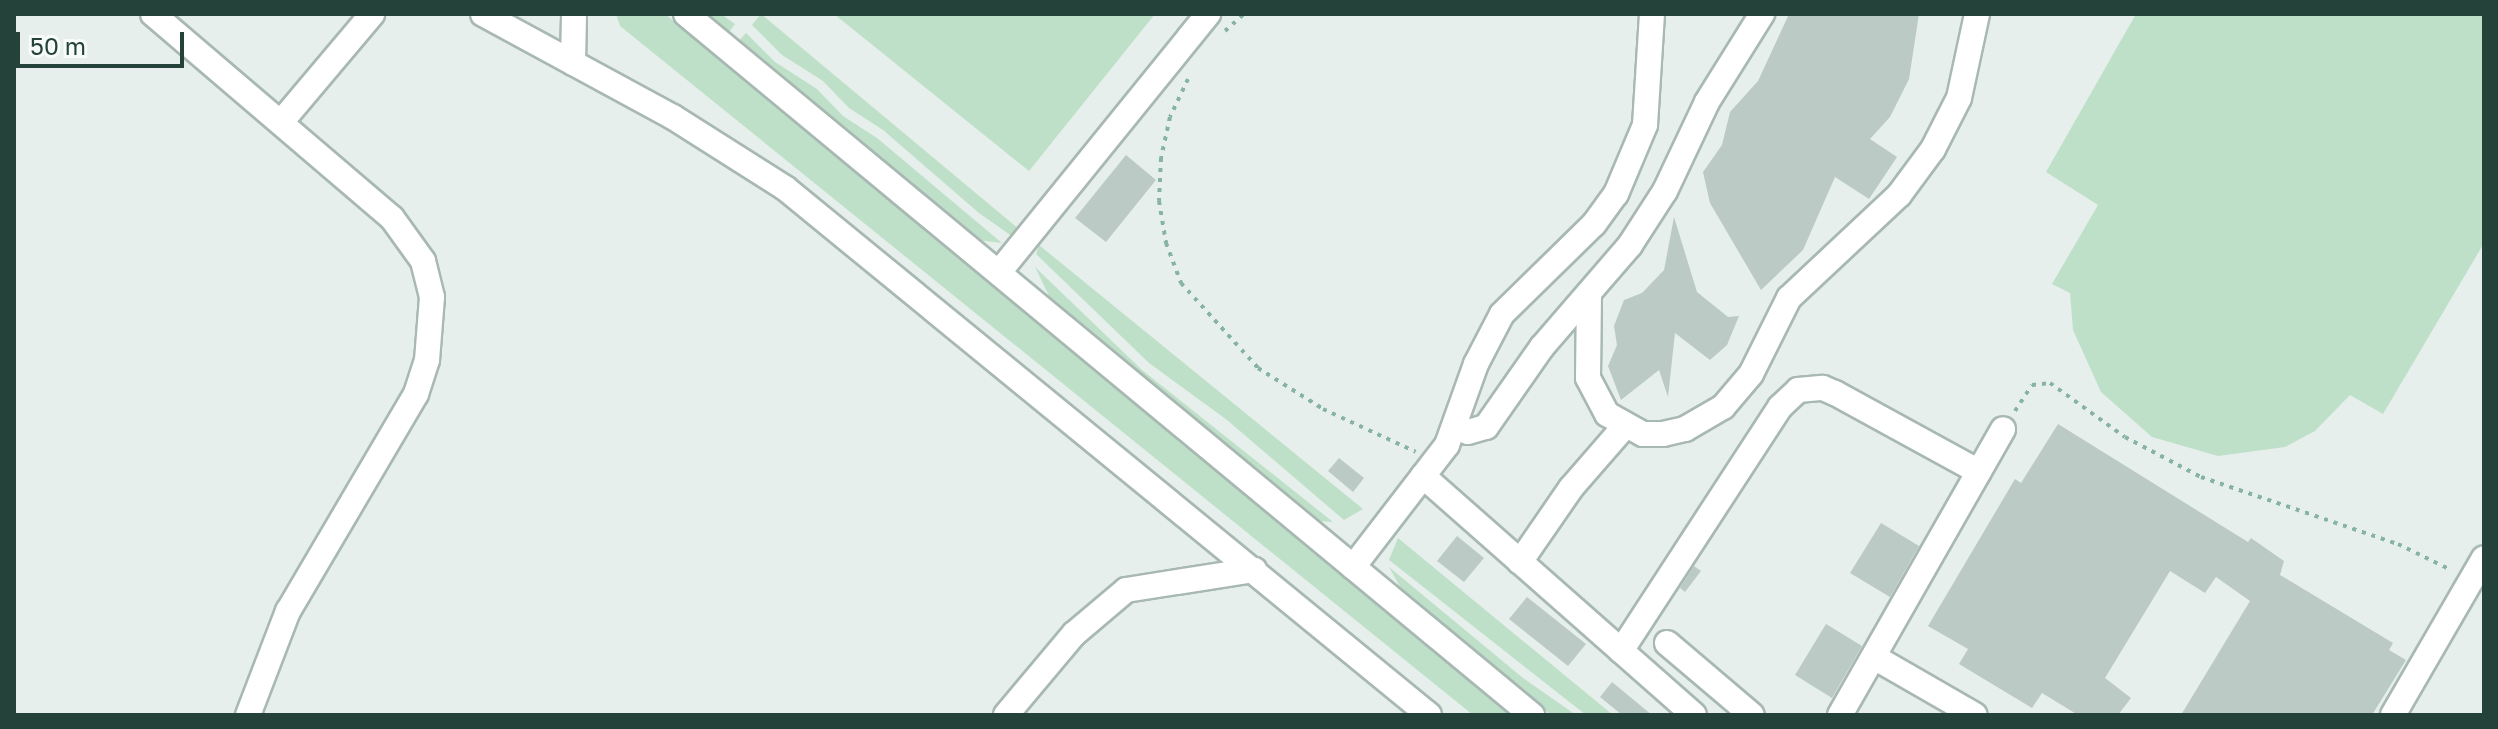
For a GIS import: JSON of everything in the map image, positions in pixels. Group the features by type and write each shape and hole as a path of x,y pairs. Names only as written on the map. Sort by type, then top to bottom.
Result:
{"street":[{"path":"153,14 392,218 423,261 432,297 432,329 416,394 288,611 248,715"},
{"path":"282,121 372,14"},
{"path":"483,14 709,138 785,188 1429,715"},
{"path":"573,63 574,14"},
{"path":"686,14 1000,271 1532,715"},
{"path":"1000,271 1208,14"},
{"path":"1348,563 1429,469 1456,426 1476,364 1502,314 1594,224 1633,161 1651,86 1652,14"},
{"path":"1456,426 1468,432 1486,427 1542,347 1589,295 1648,218 1707,102 1762,14"},
{"path":"1589,295 1588,378 1601,406 1624,427 1643,434 1685,429 1739,392 1789,298 1899,195 1933,149 1959,98 1977,14"},
{"path":"1621,651 1780,407 1798,390 1823,388 1835,393 1979,472"},
{"path":"1513,556 1624,427"},
{"path":"1842,714 2003,429"},
{"path":"1429,469 1513,556 1694,715"},
{"path":"2393,715 2484,558"},
{"path":"1006,715 1074,634 1126,590 1254,570"},
{"path":"1667,643 1752,715"},
{"path":"1874,657 1975,715"}],"path":[{"path":"1223,34 1244,14"},
{"path":"1196,67 1170,117 1161,158 1159,201 1166,243 1181,283 1229,342 1289,390 1429,469"},
{"path":"2003,429 2032,385 2050,383 2125,437 2201,477 2398,544 2471,581"}],"green space":[{"path":"616,14 665,14 1517,715 1473,715 620,26"},
{"path":"699,14 721,14 735,24 726,36"},
{"path":"761,14 1020,230 1013,237 979,213 883,130 849,108 823,81 782,55 752,25"},
{"path":"834,14 1155,14 1029,171"},
{"path":"2136,14 2484,14 2484,243 2383,414 2350,395 2315,431 2285,447 2218,456 2152,437 2101,392 2073,330 2070,293 2052,284 2098,205 2046,172"},
{"path":"746,33 775,62 817,89 843,116 877,138 1002,243 977,240 736,44"},
{"path":"1039,245 1363,509 1344,520 1227,420 1149,363 1036,254"},
{"path":"1035,267 1142,370 1333,522 1318,521 1051,300"},
{"path":"1398,538 1613,715 1586,715 1389,560"},
{"path":"1389,567 1523,678 1576,715 1551,715 1403,592"}],"building":[{"path":"1789,14 1919,14 1909,79 1890,117 1870,139 1897,157 1869,199 1835,177 1803,250 1761,290 1710,203 1703,172 1722,145 1730,112 1758,81"},
{"path":"1126,155 1156,180 1106,242 1075,218"},
{"path":"1674,217 1697,292 1728,317 1739,316 1727,345 1710,360 1675,333 1668,397 1659,370 1621,400 1608,366 1617,345 1614,326 1624,300 1642,293 1664,270"},
{"path":"2058,424 2248,542 2251,538 2284,561 2280,575 2393,643 2389,650 2406,660 2372,715 2181,715 2250,601 2216,577 2205,593 2170,571 2105,678 2131,698 2118,715 2078,715 2042,693 2032,708 1959,664 1968,649 1928,626 2015,479 2021,483"},
{"path":"1339,458 1364,478 1353,492 1328,471"},
{"path":"1881,523 1919,546 1890,597 1850,573"},
{"path":"1457,536 1484,558 1464,582 1437,561"},
{"path":"1694,566 1701,571 1685,592 1680,588"},
{"path":"1527,597 1586,644 1568,666 1509,619"},
{"path":"1826,624 1862,646 1832,698 1795,675"},
{"path":"1612,682 1652,715 1622,715 1600,697"}]}
